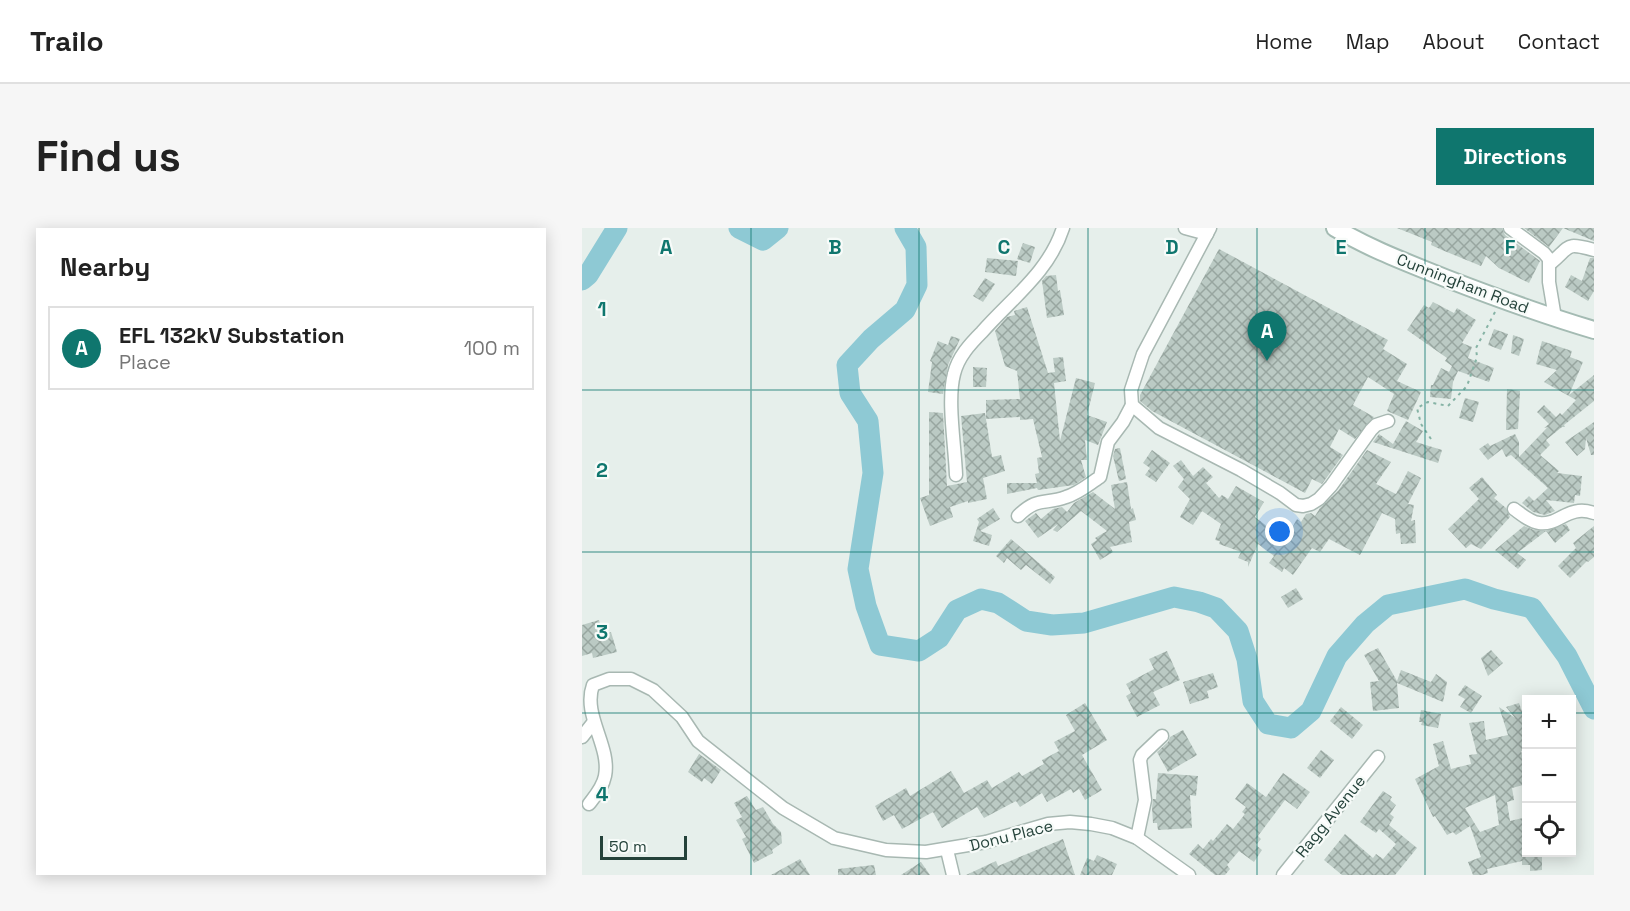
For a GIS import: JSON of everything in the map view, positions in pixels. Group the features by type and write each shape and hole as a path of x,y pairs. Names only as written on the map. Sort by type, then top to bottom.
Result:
{"main road":[{"name":"Cunningham Road","path":"1335,228 1363,243 1501,300 1594,330"}],"street":[{"path":"956,475 951,393 954,373 963,354 976,338 1028,286 1047,262 1059,242 1063,228"},
{"path":"1018,516 1026,507 1037,502 1064,498 1100,477 1108,442 1132,405 1131,390 1143,354 1209,231 1185,228"},
{"path":"1510,228 1544,253 1551,263 1549,282 1555,318"},
{"path":"1551,263 1570,246 1575,245 1594,250"},
{"path":"1132,405 1159,428 1241,471 1296,505 1304,506 1319,499 1331,486 1371,430 1376,425 1388,421"},
{"path":"1514,509 1533,522 1541,524 1576,511 1594,513"},
{"name":"Donu Place","path":"593,723 589,709 589,693 593,685 609,679 631,679 653,690 682,717 698,741 746,780 783,808 834,838 886,850 926,852 986,842 1048,824 1070,822 1112,828 1137,838 1189,875"},
{"path":"582,738 593,723"},
{"path":"589,804 598,793 605,778 606,768 593,723"},
{"path":"1137,838 1145,800 1140,760 1142,755 1162,736"},
{"name":"Ragg Avenue","path":"1285,874 1378,757"},
{"path":"947,850 954,875"}],"path":[{"path":"1431,439 1420,424 1418,408 1428,402 1448,406 1467,386 1477,357 1476,348 1501,300"}],"building":[{"path":"1397,228 1502,228 1505,235 1540,261 1529,283 1499,268 1486,256 1481,266"},
{"path":"1524,228 1563,228 1549,247"},
{"path":"1563,228 1594,228 1594,241"},
{"path":"1023,243 1035,247 1030,263 1017,259"},
{"path":"1219,249 1388,340 1383,349 1407,364 1397,381 1421,392 1408,420 1387,411 1394,394 1368,377 1353,405 1374,417 1355,439 1339,429 1330,447 1343,455 1322,484 1312,479 1305,493 1152,411 1140,401 1140,395"},
{"path":"987,258 1018,261 1016,276 985,272"},
{"path":"1590,258 1594,258 1594,291 1588,301 1565,287 1571,275 1582,281"},
{"path":"1056,275 1064,315 1047,318 1042,281 1046,276"},
{"path":"985,278 995,284 983,302 973,296"},
{"path":"1433,302 1454,313 1457,308 1476,320 1462,343 1472,347 1468,358 1494,368 1489,382 1458,371 1453,382 1451,399 1430,397 1431,385 1441,368 1449,372 1452,366 1445,361 1447,358 1407,330 1424,305 1429,308"},
{"path":"1027,307 1048,373 1055,372 1053,358 1063,357 1066,381 1054,383 1060,441 1076,378 1095,383 1087,415 1107,422 1098,445 1085,440 1087,460 1081,460 1086,477 1074,485 1038,490 1037,488 1007,494 1007,483 1037,483 1035,474 1039,473 1037,458 1042,457 1033,419 1020,420 1020,417 986,419 986,400 1020,399 1017,371 1005,366 995,331 1007,317 1015,315 1014,311"},
{"path":"1494,329 1508,334 1501,350 1488,345"},
{"path":"1513,335 1524,339 1519,356 1511,353"},
{"path":"951,336 960,339 948,365 943,394 928,392 932,362 930,361 938,341 948,345"},
{"path":"1542,341 1572,351 1570,357 1583,362 1569,395 1594,375 1594,401 1564,425 1565,427 1546,440 1550,445 1540,455 1559,471 1557,473 1582,476 1580,496 1575,495 1574,503 1546,500 1555,511 1545,515 1533,512 1522,503 1529,496 1534,501 1548,488 1511,455 1506,457 1502,449 1488,460 1479,449 1488,443 1490,446 1515,434 1519,442 1519,457 1548,427 1544,428 1549,424 1537,412 1544,405 1556,417 1560,413 1562,415 1576,400 1544,382 1557,370 1536,364"},
{"path":"973,367 987,368 986,387 973,387"},
{"path":"1507,389 1520,391 1518,429 1506,430"},
{"path":"1465,398 1479,402 1473,422 1459,418"},
{"path":"929,412 943,413 947,486 967,482 961,416 985,413 992,457 1001,455 1005,471 983,478 987,499 968,503 968,501 950,507 953,517 930,526 920,498 929,495"},
{"path":"1406,421 1423,431 1416,442 1442,450 1438,463 1373,442 1379,434 1393,444"},
{"path":"1594,422 1594,455 1591,455 1586,438 1585,449 1577,456 1565,442"},
{"path":"1120,448 1126,479 1119,481 1113,456 1115,449"},
{"path":"1152,450 1170,463 1156,482 1145,475 1150,468 1143,463"},
{"path":"1367,450 1391,462 1376,484 1396,494 1408,471 1421,478 1408,504 1414,505 1411,521 1415,520 1416,543 1401,544 1400,533 1396,534 1395,519 1382,513 1360,555 1329,539 1320,552 1312,548 1293,575 1284,568 1282,572 1269,563 1274,556 1258,544 1248,567 1248,562 1238,558 1241,552 1219,544 1220,541 1215,540 1221,524 1202,511 1193,525 1180,517 1190,499 1178,487 1184,479 1173,466 1181,460 1193,476 1203,467 1213,477 1206,483 1219,498 1222,495 1228,499 1236,486 1264,502 1255,517 1285,540 1297,519 1301,522 1306,514 1311,513 1315,516 1338,491"},
{"path":"1482,477 1497,495 1494,498 1506,508 1510,517 1481,549 1471,544 1466,548 1448,529 1479,499 1469,488"},
{"path":"1127,482 1131,509 1133,508 1136,520 1129,522 1132,542 1110,547 1113,552 1100,560 1091,544 1097,540 1095,538 1107,531 1081,511 1057,532 1053,530 1058,524 1038,538 1025,521 1036,513 1041,519 1053,509 1062,507 1067,512 1074,503 1093,492 1115,509 1111,485"},
{"path":"993,508 1000,519 980,531 992,535 989,546 973,541 979,522 977,519"},
{"path":"1566,524 1570,530 1555,543 1546,531"},
{"path":"1524,526 1546,531 1517,553 1526,560 1518,569 1495,550"},
{"path":"1594,526 1594,557 1570,578 1558,566 1576,548 1573,543"},
{"path":"1011,539 1055,577 1050,584 1026,565 1021,570 1007,558 1004,563 996,556"},
{"path":"1296,588 1303,599 1288,608 1281,597"},
{"path":"599,620 603,635 611,632 617,652 593,658 592,653 582,656 582,625"},
{"path":"1378,648 1397,681 1401,670 1431,682 1436,674 1447,682 1443,702 1397,683 1399,708 1373,711 1370,682 1379,681 1364,655"},
{"path":"1491,650 1503,663 1488,676 1481,658"},
{"path":"1167,651 1180,680 1153,692 1160,705 1137,717 1126,696 1131,693 1126,684 1154,669 1149,659"},
{"path":"1213,673 1218,687 1207,691 1209,698 1190,704 1183,682"},
{"path":"1465,685 1482,696 1471,713 1460,707 1465,699 1458,695"},
{"path":"1085,703 1107,740 1082,755 1102,790 1085,800 1079,789 1073,793 1071,789 1047,802 1042,793 1020,807 1016,801 984,818 977,807 942,828 933,812 902,829 894,815 883,821 875,806 906,788 910,796 951,771 964,793 987,780 992,788 1019,772 1022,776 1044,764 1042,760 1059,751 1054,742 1075,731 1066,715"},
{"path":"1519,703 1522,711 1522,785 1512,788 1514,800 1507,802 1510,821 1522,818 1522,857 1542,857 1542,870 1530,871 1530,865 1522,865 1522,861 1487,869 1488,873 1482,875 1473,875 1468,862 1481,857 1470,826 1456,835 1453,832 1447,835 1435,816 1433,817 1415,779 1439,766 1433,744 1443,741 1451,769 1471,764 1469,755 1477,754 1469,723 1484,721 1486,740 1508,735 1499,707 1515,718 1506,707","holes":["1495,795 1499,825 1480,832 1465,808"]},
{"path":"1341,707 1363,725 1352,739 1330,721"},
{"path":"1421,710 1441,714 1438,728 1421,725 1422,722 1419,722"},
{"path":"1183,730 1197,755 1168,772 1157,752 1170,737"},
{"path":"1321,750 1334,760 1320,778 1307,768"},
{"path":"699,754 721,770 712,784 704,778 702,782 688,772"},
{"path":"1158,773 1198,776 1196,796 1190,795 1192,828 1158,830 1157,823 1153,823 1152,808 1153,799 1156,799"},
{"path":"1283,773 1310,792 1297,809 1285,800 1258,836 1261,839 1256,845 1262,850 1254,862 1239,851 1227,865 1230,869 1225,875 1215,875 1189,854 1198,844 1203,849 1227,824 1233,829 1245,814 1242,812 1246,807 1235,799 1247,783 1266,797"},
{"path":"1383,791 1392,797 1390,800 1396,805 1390,814 1394,817 1389,825 1417,848 1395,875 1342,875 1324,860 1345,834 1373,858 1376,854 1383,859 1396,844 1379,829 1376,833 1360,822"},
{"path":"747,796 756,810 763,807 773,824 781,832 782,843 772,850 773,853 754,863 742,839 746,837 736,820 742,817 734,803"},
{"path":"1063,839 1075,875 966,875 996,861 998,866"},
{"path":"1097,855 1117,864 1112,875 1080,875 1087,858 1094,861"},
{"path":"800,859 810,875 771,875"},
{"path":"921,862 930,875 901,875"},
{"path":"874,865 876,875 838,875 838,869"}],"waterway":[{"path":"582,280 588,275 617,228"},
{"path":"739,228 763,240 778,228"},
{"path":"905,228 916,247 917,285 905,310 871,339 847,365 850,393 868,421 873,473 858,569 866,606 880,645 919,651 939,638 957,610 981,599 998,603 1026,621 1052,625 1084,623 1174,597 1199,602 1216,608 1238,631 1247,659 1253,701 1268,724 1291,728 1311,711 1337,656 1365,624 1388,605 1465,589 1532,608 1567,656 1594,709"}],"place":[{"name":"EFL 132kV Substation","path":"1267,361"}]}
